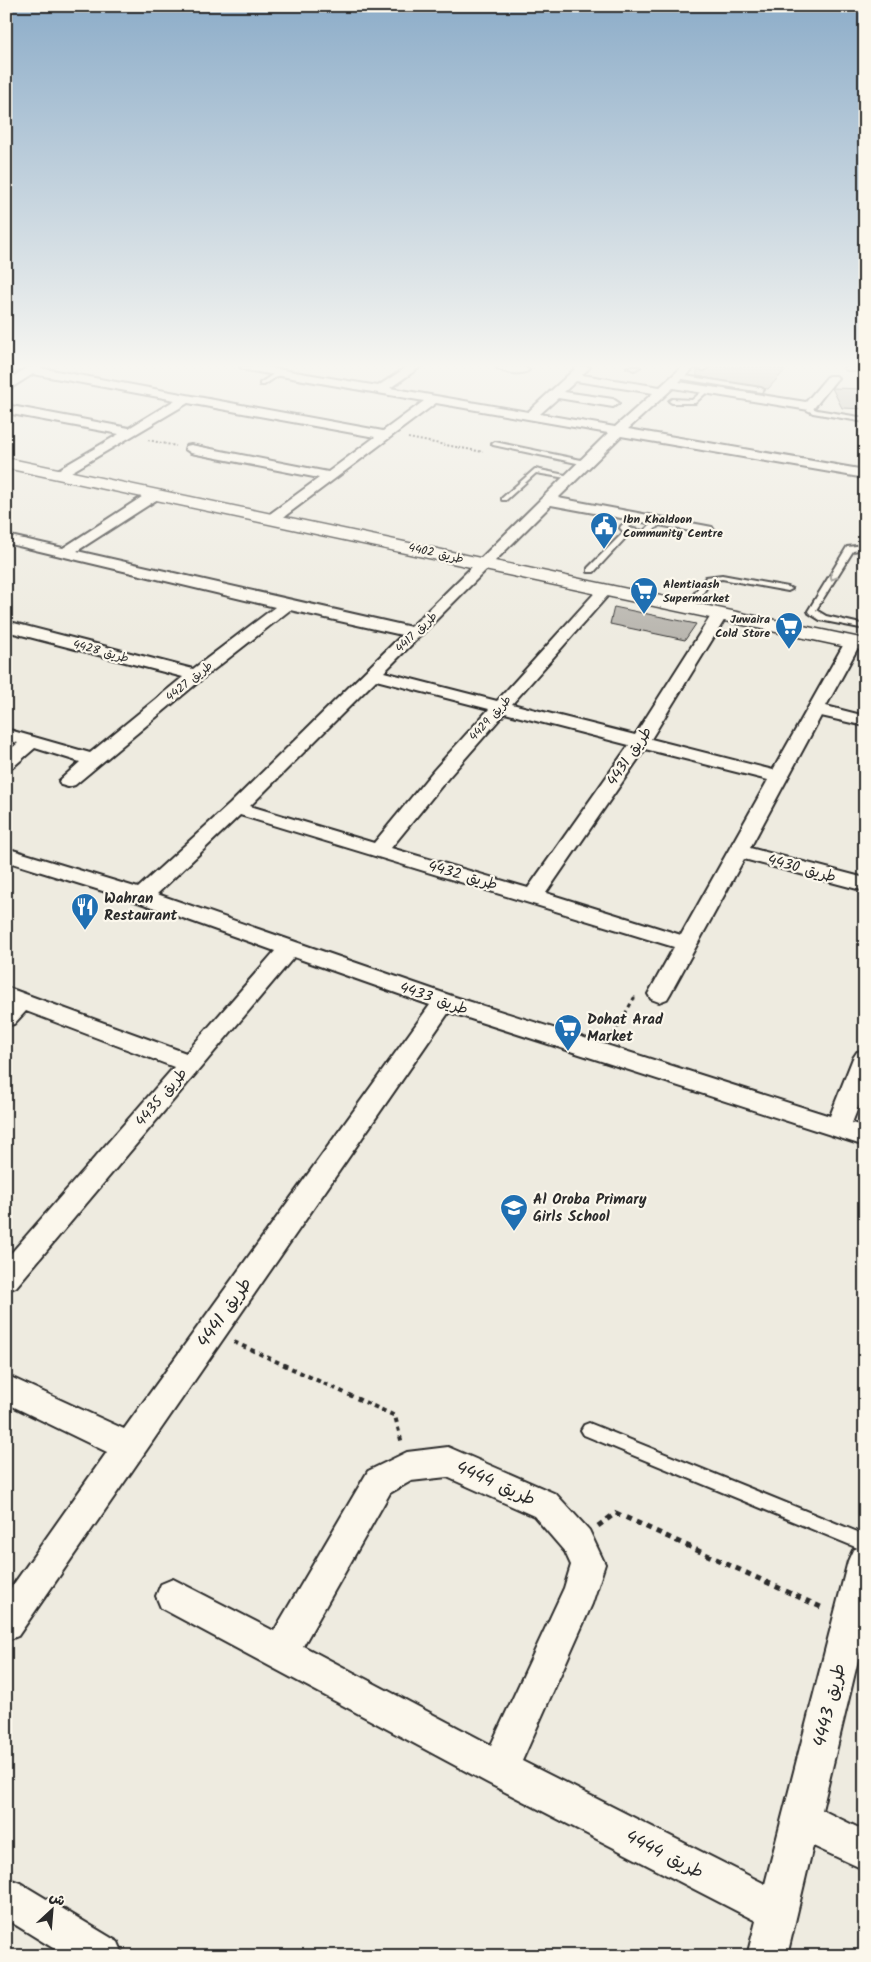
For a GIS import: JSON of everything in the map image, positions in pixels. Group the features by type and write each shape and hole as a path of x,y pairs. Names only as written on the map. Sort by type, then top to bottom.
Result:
{"street":[{"path":"61,474 87,459"},
{"path":"240,459 330,476"},
{"path":"272,519 353,459"},
{"name":"طريق 4417","path":"142,896 237,808 590,459"},
{"path":"771,459 865,474"},
{"name":"طريق 4402","path":"6,463 720,614 861,638"},
{"path":"65,553 156,494"},
{"path":"548,500 707,530"},
{"path":"6,539 415,633"},
{"name":"طريق 4429","path":"378,851 441,774 606,589"},
{"name":"طريق 4427","path":"68,781 196,676 287,605"},
{"name":"طريق 4431","path":"534,895 640,742 720,614"},
{"name":"طريق 4428","path":"6,626 196,676"},
{"path":"660,994 816,709 861,638"},
{"path":"371,674 779,777"},
{"path":"816,709 865,721"},
{"path":"6,734 94,760"},
{"path":"6,763 31,742"},
{"name":"طريق 4432","path":"237,808 378,851 534,895 687,944"},
{"name":"طريق 4430","path":"739,851 865,885"},
{"name":"طريق 4433","path":"6,854 142,896 444,1002 865,1137"},
{"path":"190,1064 289,949"},
{"path":"6,1018 15,998"},
{"name":"طريق 4435","path":"6,1279 190,1064 15,998"},
{"name":"طريق 4441","path":"6,1624 128,1447 444,1002"},
{"path":"838,1128 865,1058"},
{"path":"6,1388 128,1447"},
{"name":"طريق 4444","path":"281,1652 379,1482 407,1466 448,1462 545,1505 577,1541 588,1564 580,1592 499,1769"},
{"name":"طريق 4443","path":"767,1956 865,1561"},
{"name":"طريق 4444","path":"173,1596 499,1769 778,1911"},
{"path":"801,1820 865,1851"},
{"path":"6,1897 104,1956"}],"lane":[{"path":"565,459 586,463"},
{"path":"504,499 535,471 572,477"},
{"path":"634,517 624,528 628,531 646,533 658,522"},
{"path":"591,570 628,531"},
{"path":"861,638 812,611 850,549 865,547"},
{"path":"689,607 710,579 716,577 722,576 788,590"},
{"path":"589,1430 865,1543"}],"path":[{"path":"603,1053 634,998 660,994"},
{"path":"210,1331 395,1416 407,1466"},
{"path":"577,1541 616,1514 850,1620"}],"building":[{"path":"614,607 696,624 685,640 610,624"}],"place":[{"name":"Ibn Khaldoon Community Centre","path":"604,550"},
{"name":"Alentiaash Supermarket","path":"644,615"},
{"name":"Juwaira Cold Store","path":"789,650"},
{"name":"Wahran Restaurant","path":"85,931"},
{"name":"Dohat Arad Market","path":"568,1052"},
{"name":"Al Oroba Primary Girls School","path":"514,1232"}]}
